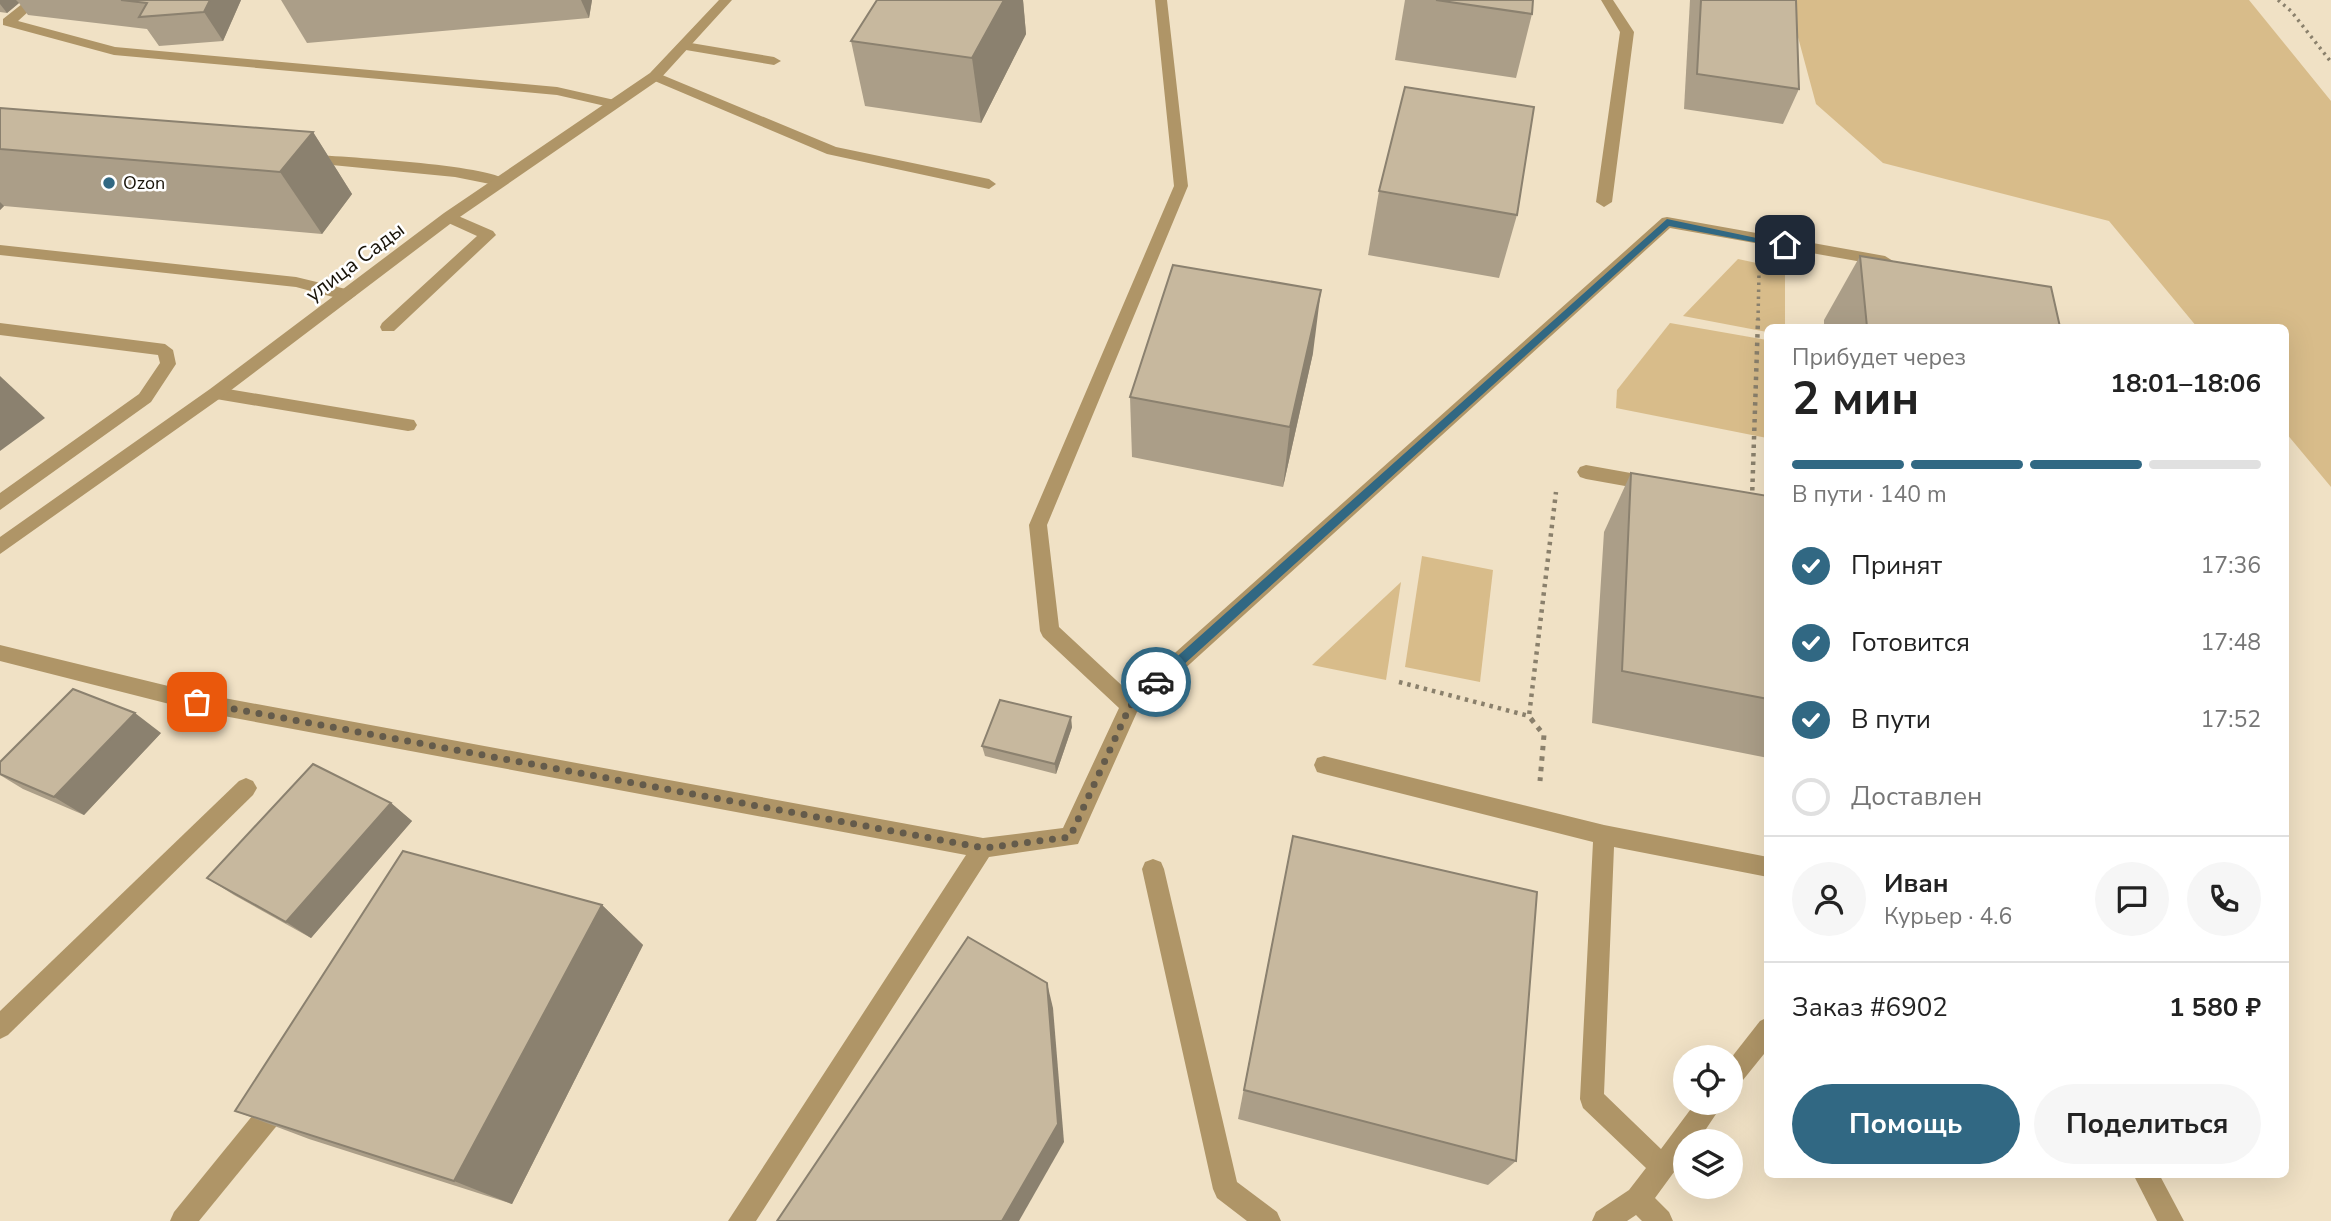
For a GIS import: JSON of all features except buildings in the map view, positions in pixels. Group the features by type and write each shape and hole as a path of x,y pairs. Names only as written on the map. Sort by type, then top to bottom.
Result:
{"street":[{"path":"34,0 8,22 114,51 557,91 614,104"},
{"name":"улица Сады","path":"0,547 215,393 449,217 655,76 726,0"},
{"path":"0,653 197,702 984,848 1070,837 1130,706 1050,631 1038,524 1181,186 1161,0"},
{"path":"1604,202 1627,32 1607,0"},
{"path":"685,46 774,61"},
{"path":"655,76 832,151 989,184"},
{"path":"290,157 455,172 500,181"},
{"path":"388,327 488,235 449,217"},
{"path":"0,250 296,282 348,295"},
{"path":"0,329 165,350 168,364 145,398 0,503"},
{"path":"215,393 408,425"},
{"path":"1586,472 1675,488"},
{"path":"1324,765 1537,820 1764,866"},
{"path":"0,1027 246,788"},
{"path":"1604,835 1592,1099 1662,1167"},
{"path":"741,1221 984,848"},
{"path":"1153,869 1226,1189 1268,1221"},
{"path":"1743,1061 1764,1034"},
{"path":"183,1221 297,1082"},
{"path":"1605,1221 1638,1199 1702,1115"},
{"path":"2147,1178 2171,1221"},
{"path":"1638,1199 1660,1221"}],"lane":[{"path":"1130,706 1667,222 1760,241 1904,264"}],"path":[{"path":"2278,0 2291,11 2331,62"},
{"path":"1752,503 1760,241"},
{"path":"1529,716 1559,467 1586,472"},
{"path":"1399,682 1529,716 1544,735 1537,820"}],"shaded area":[{"path":"1788,0 2249,0 2331,101 2331,487 2289,437 2289,324 2195,324 2109,221 1883,163 1816,104"},
{"path":"1738,259 1785,269 1785,324 1764,324 1764,331 1683,316"},
{"path":"1670,323 1764,339 1764,437 1616,408 1617,390"},
{"path":"1422,556 1493,570 1480,682 1405,667"},
{"path":"1401,582 1386,680 1312,665"}],"way so far":[{"path":"197,702 984,848 1070,837 1130,706 1156,682"}],"place":[{"name":"Ozon","path":"109,183"}],"route":[{"path":"1156,682 1667,222 1785,245"}]}
